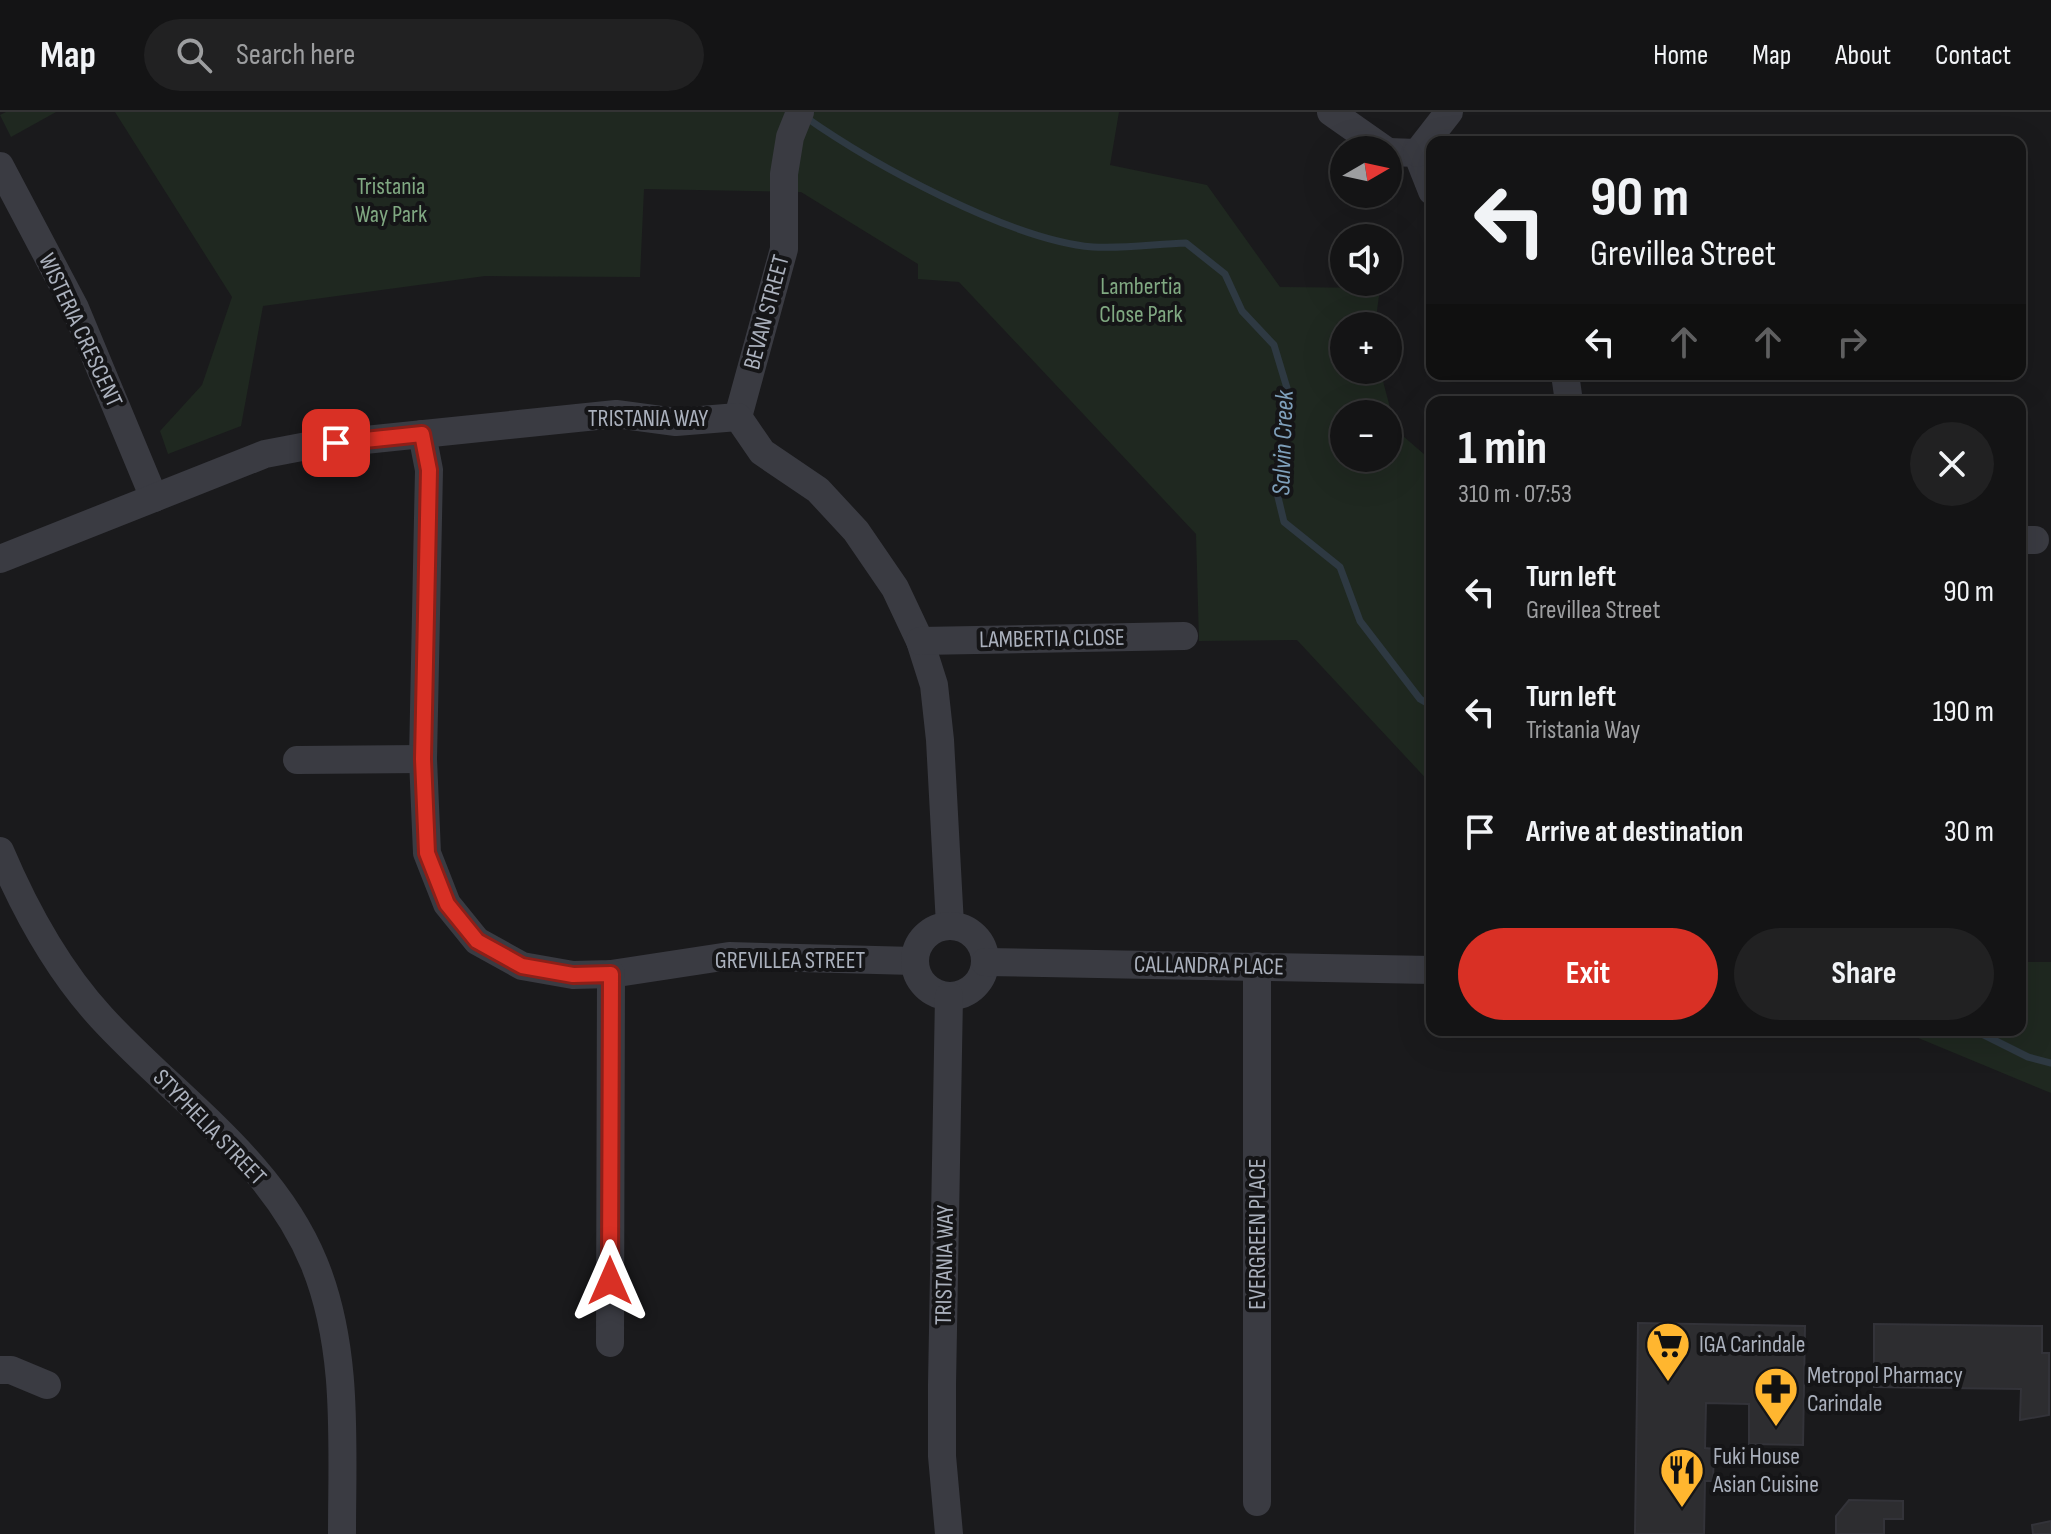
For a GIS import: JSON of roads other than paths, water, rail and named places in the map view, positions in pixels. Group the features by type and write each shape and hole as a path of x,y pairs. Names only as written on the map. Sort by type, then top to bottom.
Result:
{"street":[{"path":"1331,112 1365,136"},
{"path":"1430,136 1449,112"},
{"name":"BEVAN STREET","path":"738,417 784,249 784,174 795,124"},
{"path":"1417,153 1426,141"},
{"path":"1402,152 1417,153"},
{"path":"1417,153 1426,176"},
{"name":"WISTERIA CRESCENT","path":"0,166 75,308 154,498"},
{"name":"TRISTANIA WAY","path":"0,559 265,454 616,414 676,422 738,417 762,452 818,490 856,531 895,588 920,641 934,685 940,740 950,925"},
{"name":"GREVILLEA STREET","path":"422,434 429,470 423,759 427,853 447,904 477,941 522,966 573,975 611,974 729,956 914,961"},
{"name":"LAMBERTIA CLOSE","path":"920,641 1184,636"},
{"path":"297,760 423,759"},
{"name":"STYPHELIA STREET","path":"3,867 56,960 100,1016 252,1165 299,1232 315,1264 334,1335 342,1396 342,1534"},
{"path":"950,925 976,935 983,948 985,962 974,987 949,996 924,986 914,961 916,947 924,935 950,925"},
{"name":"CALLANDRA PLACE","path":"985,962 1426,970"},
{"name":"EVERGREEN PLACE","path":"1257,966 1257,1502"},
{"path":"610,1343 611,974"},
{"name":"TRISTANIA WAY","path":"949,996 942,1385 942,1456 949,1534"},
{"path":"0,1370 11,1370 47,1385"}],"waterway":[{"name":"Salvin Creek","path":"804,116 903,177 1022,230 1093,247 1186,243 1225,274 1242,311 1274,345 1287,388 1277,493 1284,522 1340,567 1360,621 1420,699 1426,702"},
{"name":"Salvin Creek","path":"1986,1036 2028,1057 2051,1063"}],"place":[{"name":"IGA Carindale","path":"1668,1383"},
{"name":"Metropol Pharmacy Carindale","path":"1776,1428"},
{"name":"Fuki House Asian Cuisine","path":"1682,1509"}],"park label":[{"name":"Tristania Way Park","path":"391,200"},
{"name":"Lambertia Close Park","path":"1141,300"}]}
